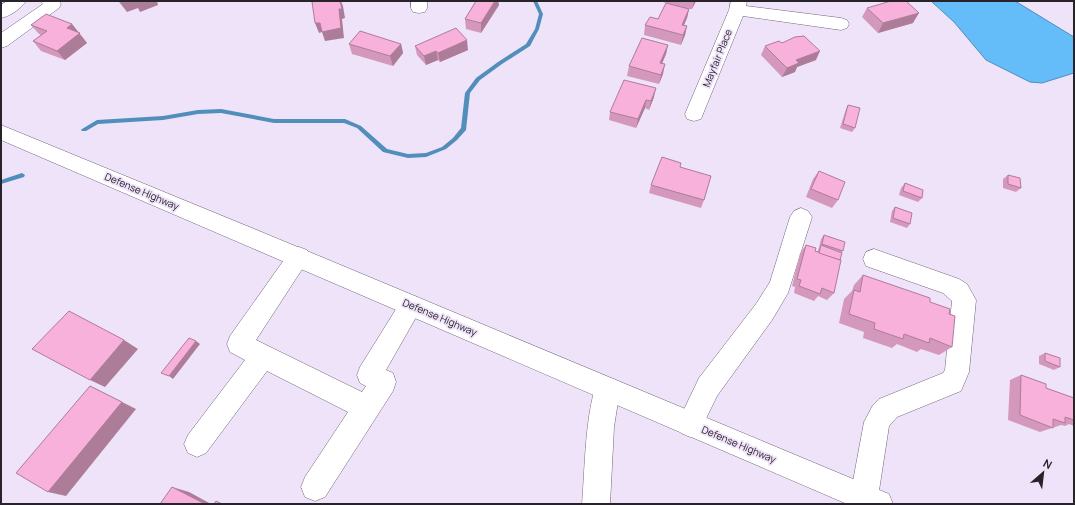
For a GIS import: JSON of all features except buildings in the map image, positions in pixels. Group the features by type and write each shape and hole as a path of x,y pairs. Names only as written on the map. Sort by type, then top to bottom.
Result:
{"main road":[{"path":"1,13 18,1"},
{"path":"1,42 53,4 49,1"},
{"path":"738,5 841,24"},
{"name":"Mayfair Place","path":"694,114 738,5"},
{"name":"Defense Highway","path":"1,132 872,501"},
{"path":"690,424 708,387 764,312 780,286 801,217"},
{"path":"299,257 239,344 366,408"},
{"path":"872,501 877,422 888,408 952,382 957,372 964,300 958,291 951,286 874,259"},
{"path":"315,487 384,382 369,375 411,305"},
{"path":"197,444 263,356"},
{"path":"596,504 601,427 607,389"}],"water":[{"path":"931,1 1015,1 1074,37 1074,73 1042,83 1030,82 986,60 954,22"}],"waterway":[{"path":"84,130 97,122 163,118 198,112 221,111 274,121 345,121 359,127 385,151 408,156 426,155 444,148 464,129 468,93 478,79 528,45 537,29 541,14 535,1"},
{"path":"1,182 22,175"}]}
